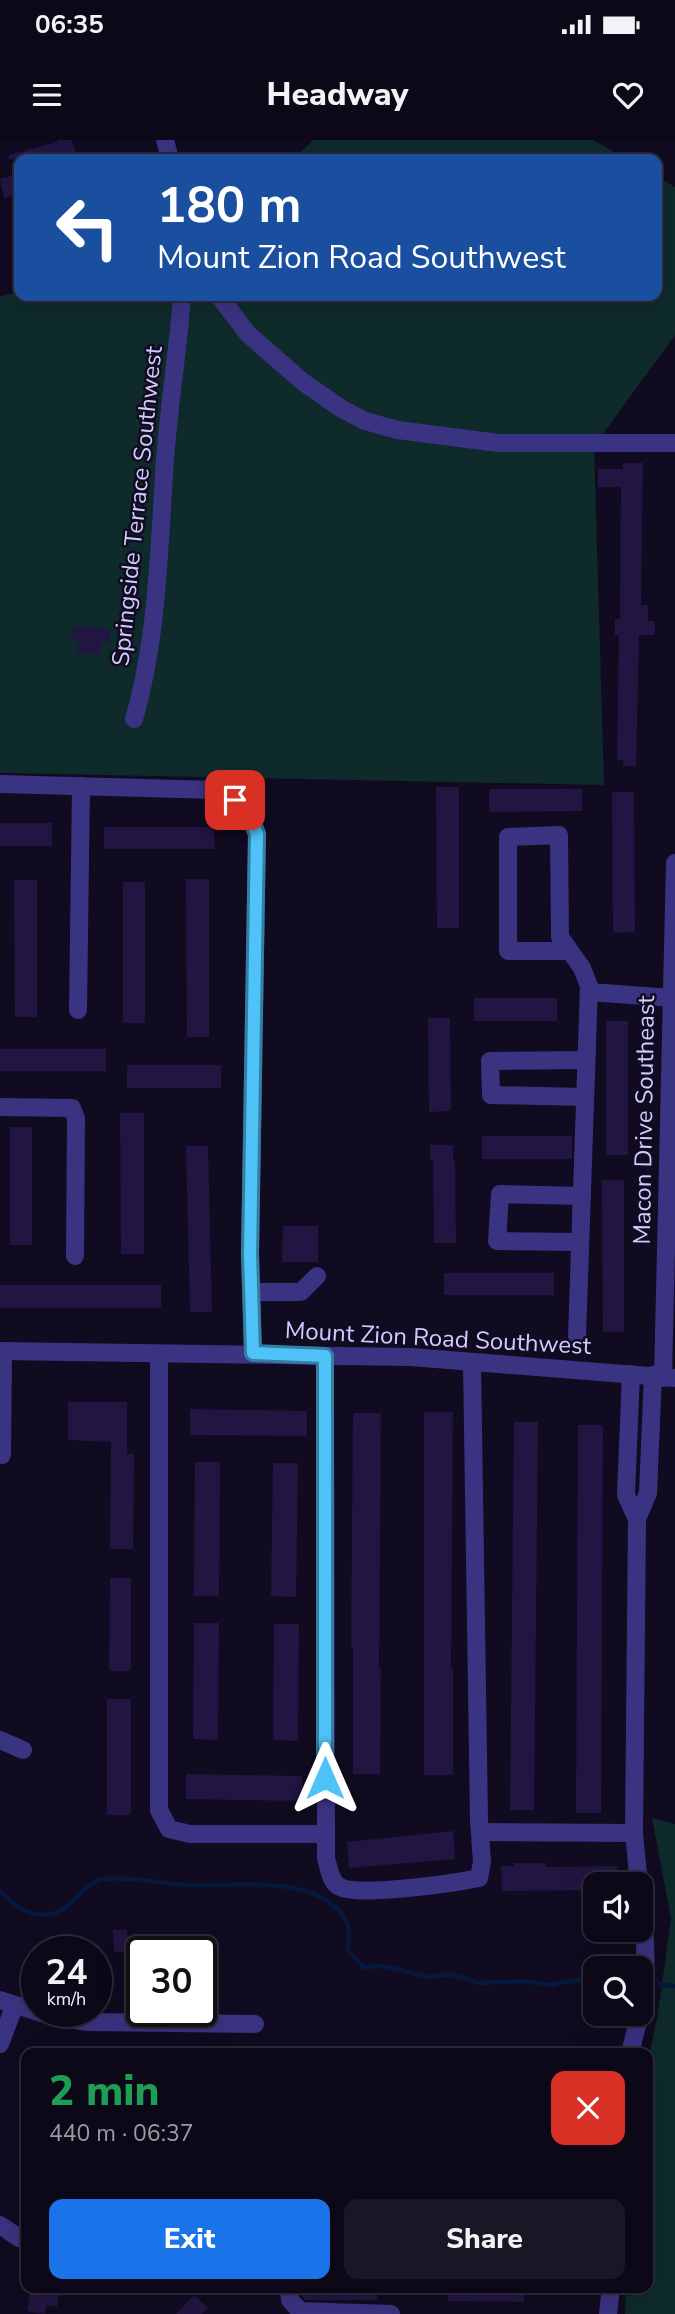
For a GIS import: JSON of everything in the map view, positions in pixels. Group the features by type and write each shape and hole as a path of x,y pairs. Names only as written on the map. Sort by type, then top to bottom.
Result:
{"street":[{"name":"Springside Terrace Southwest","path":"134,719 143,688 153,621 166,443 182,301"},
{"path":"223,301 248,334 293,374 342,409 365,421 398,430 498,443 675,443"},
{"path":"0,784 216,790 235,800 248,812 257,834 250,1254 253,1353"},
{"path":"78,1010 81,786"},
{"path":"569,951 508,951 508,836 559,835 560,937 582,968 589,986 577,1337"},
{"name":"Macon Drive Southeast","path":"637,1519 648,1493 670,1299 675,863"},
{"path":"589,992 672,998"},
{"path":"585,1097 491,1095 490,1061 586,1060"},
{"path":"0,1107 72,1108 76,1118 75,1256"},
{"path":"580,1242 497,1241 500,1194 582,1196"},
{"path":"253,1292 301,1292 317,1276"},
{"path":"2,1351 2,1455"},
{"name":"Mount Zion Road Southwest","path":"2,1351 411,1357 663,1377"},
{"path":"159,1354 159,1811 169,1829 190,1834 326,1834"},
{"path":"325,1356 326,1858 331,1877 339,1887 354,1890 444,1885 478,1878 482,1862 472,1362"},
{"path":"631,1374 626,1495 637,1519 634,1832 638,1872"},
{"path":"0,1740 23,1750"},
{"path":"480,1832 634,1832"},
{"path":"0,2044 7,2004 51,2017 88,2021 255,2024"},
{"path":"631,2048 637,2026"},
{"path":"0,2225 21,2238"},
{"path":"289,2293 290,2300 300,2311 391,2314"},
{"path":"608,2314 610,2293"}],"green space":[{"path":"314,140 593,140 618,154 298,154"},
{"path":"662,179 675,187 675,335 594,446 604,785 0,773 0,296 14,293 14,301 662,301"},
{"path":"652,1818 675,1824 675,2314 625,2314 626,2293 653,2293 653,2048 651,2048 671,1919"}],"building":[{"path":"57,140 72,140 76,153 14,154 14,159 9,159 8,155 58,142"},
{"path":"14,175 14,195 4,198 0,179"},
{"path":"623,463 643,463 641,605 648,605 648,621 655,621 655,635 639,635 636,766 623,766 623,760 617,760 619,635 615,635 615,619 620,619 621,487 598,487 598,469 623,469"},
{"path":"73,626 110,629 109,643 101,642 100,655 78,653 79,641 72,641"},
{"path":"436,787 459,787 459,928 437,928"},
{"path":"489,789 582,789 582,811 489,812"},
{"path":"612,792 634,792 635,932 613,933"},
{"path":"0,823 52,823 52,846 0,846"},
{"path":"104,827 214,827 215,849 104,849"},
{"path":"186,879 209,879 209,1037 187,1037"},
{"path":"14,880 37,880 37,1017 15,1017"},
{"path":"123,882 145,882 145,1023 123,1023"},
{"path":"474,998 557,998 557,1021 474,1021"},
{"path":"428,1018 450,1018 451,1111 429,1112"},
{"path":"606,1021 628,1021 628,1155 606,1155"},
{"path":"0,1049 106,1049 106,1071 0,1071"},
{"path":"127,1065 221,1065 221,1088 127,1088"},
{"path":"120,1113 144,1113 144,1254 121,1254"},
{"path":"10,1127 32,1127 32,1245 10,1245"},
{"path":"482,1136 572,1136 572,1159 482,1159"},
{"path":"430,1145 453,1145 456,1243 434,1243 433,1160 430,1160"},
{"path":"186,1146 208,1146 212,1312 190,1312"},
{"path":"602,1180 624,1180 624,1332 603,1332"},
{"path":"283,1226 318,1226 318,1262 282,1262"},
{"path":"444,1273 554,1273 554,1295 444,1295"},
{"path":"0,1285 161,1285 161,1308 0,1308"},
{"path":"68,1402 127,1402 127,1454 134,1454 133,1549 110,1549 111,1442 68,1440"},
{"path":"190,1409 307,1411 307,1436 190,1435"},
{"path":"424,1412 453,1412 453,1775 424,1775"},
{"path":"353,1413 381,1413 380,1774 353,1774"},
{"path":"514,1422 538,1422 534,1810 510,1810"},
{"path":"578,1425 603,1425 601,1813 576,1813"},
{"path":"195,1462 220,1462 219,1596 194,1596"},
{"path":"273,1463 298,1463 296,1597 271,1596"},
{"path":"110,1578 131,1578 131,1671 109,1671"},
{"path":"194,1623 219,1623 218,1740 193,1739"},
{"path":"274,1624 299,1624 298,1741 273,1740"},
{"path":"107,1699 131,1699 131,1815 107,1815"},
{"path":"186,1774 302,1776 302,1801 186,1799"},
{"path":"453,1831 455,1859 349,1868 347,1842"},
{"path":"514,1863 546,1863 546,1867 617,1866 617,1872 583,1872 583,1890 502,1891 501,1866 514,1866"},
{"path":"113,1930 127,1930 126,1952 114,1952"},
{"path":"30,2293 59,2293 57,2307 46,2305 45,2314 27,2311"},
{"path":"377,2293 377,2300 305,2300 301,2295"},
{"path":"448,2293 525,2293 524,2302 448,2301"},
{"path":"194,2295 208,2307 202,2314 176,2314"}],"waterway":[{"path":"0,1891 23,1910 43,1915 58,1912 91,1885 103,1879 189,1885 253,1884 299,1889 319,1896 335,1907 348,1926 348,1950 363,1967 383,1966 429,1977 451,1974 479,1983 522,1981 551,1985 575,1980 583,1982"},
{"path":"659,1984 675,1986"}],"route":[{"path":"235,800 248,812 257,834 250,1254 253,1353 325,1356 325,1778"}]}
